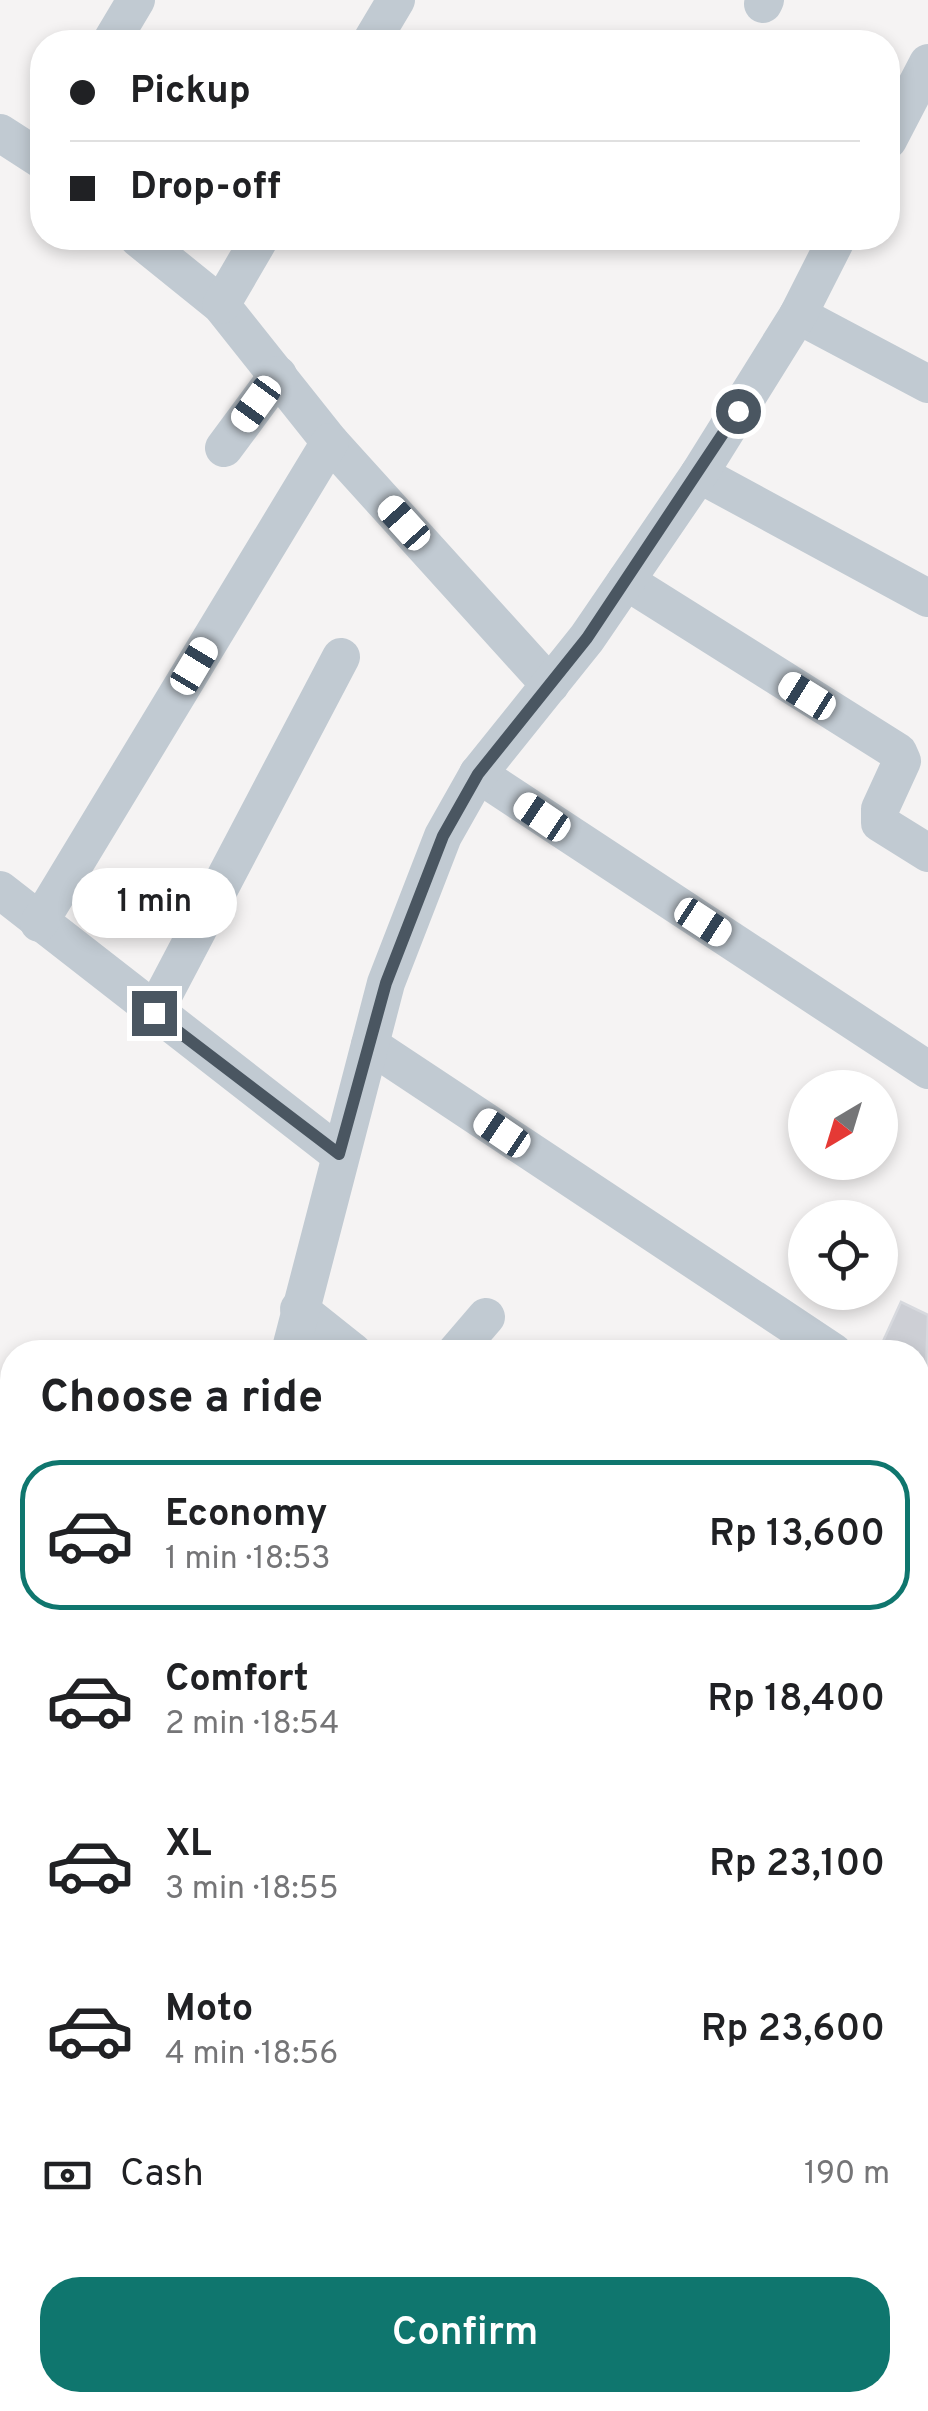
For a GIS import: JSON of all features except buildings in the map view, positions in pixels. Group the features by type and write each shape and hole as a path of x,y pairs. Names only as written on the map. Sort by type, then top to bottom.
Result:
{"street":[{"path":"119,30 136,0"},
{"path":"378,30 396,0"},
{"path":"900,117 928,63"},
{"path":"0,133 30,152"},
{"path":"153,250 221,305 330,442 550,685"},
{"path":"221,305 253,250"},
{"path":"292,1340 370,1045 408,918 443,836 478,774 550,685 699,474 798,316 831,250"},
{"path":"798,316 928,384"},
{"path":"224,448 278,374"},
{"path":"39,923 330,442"},
{"path":"699,474 928,598"},
{"path":"626,581 898,752 902,760 880,810 880,824 928,852"},
{"path":"154,1013 341,658"},
{"path":"478,774 928,1070"},
{"path":"0,890 339,1154"},
{"path":"370,1045 815,1340"},
{"path":"299,1308 338,1340"},
{"path":"466,1340 486,1317"}],"route":[{"path":"154,1013 339,1154 386,983 443,836 478,774 587,638 738,411"}]}
